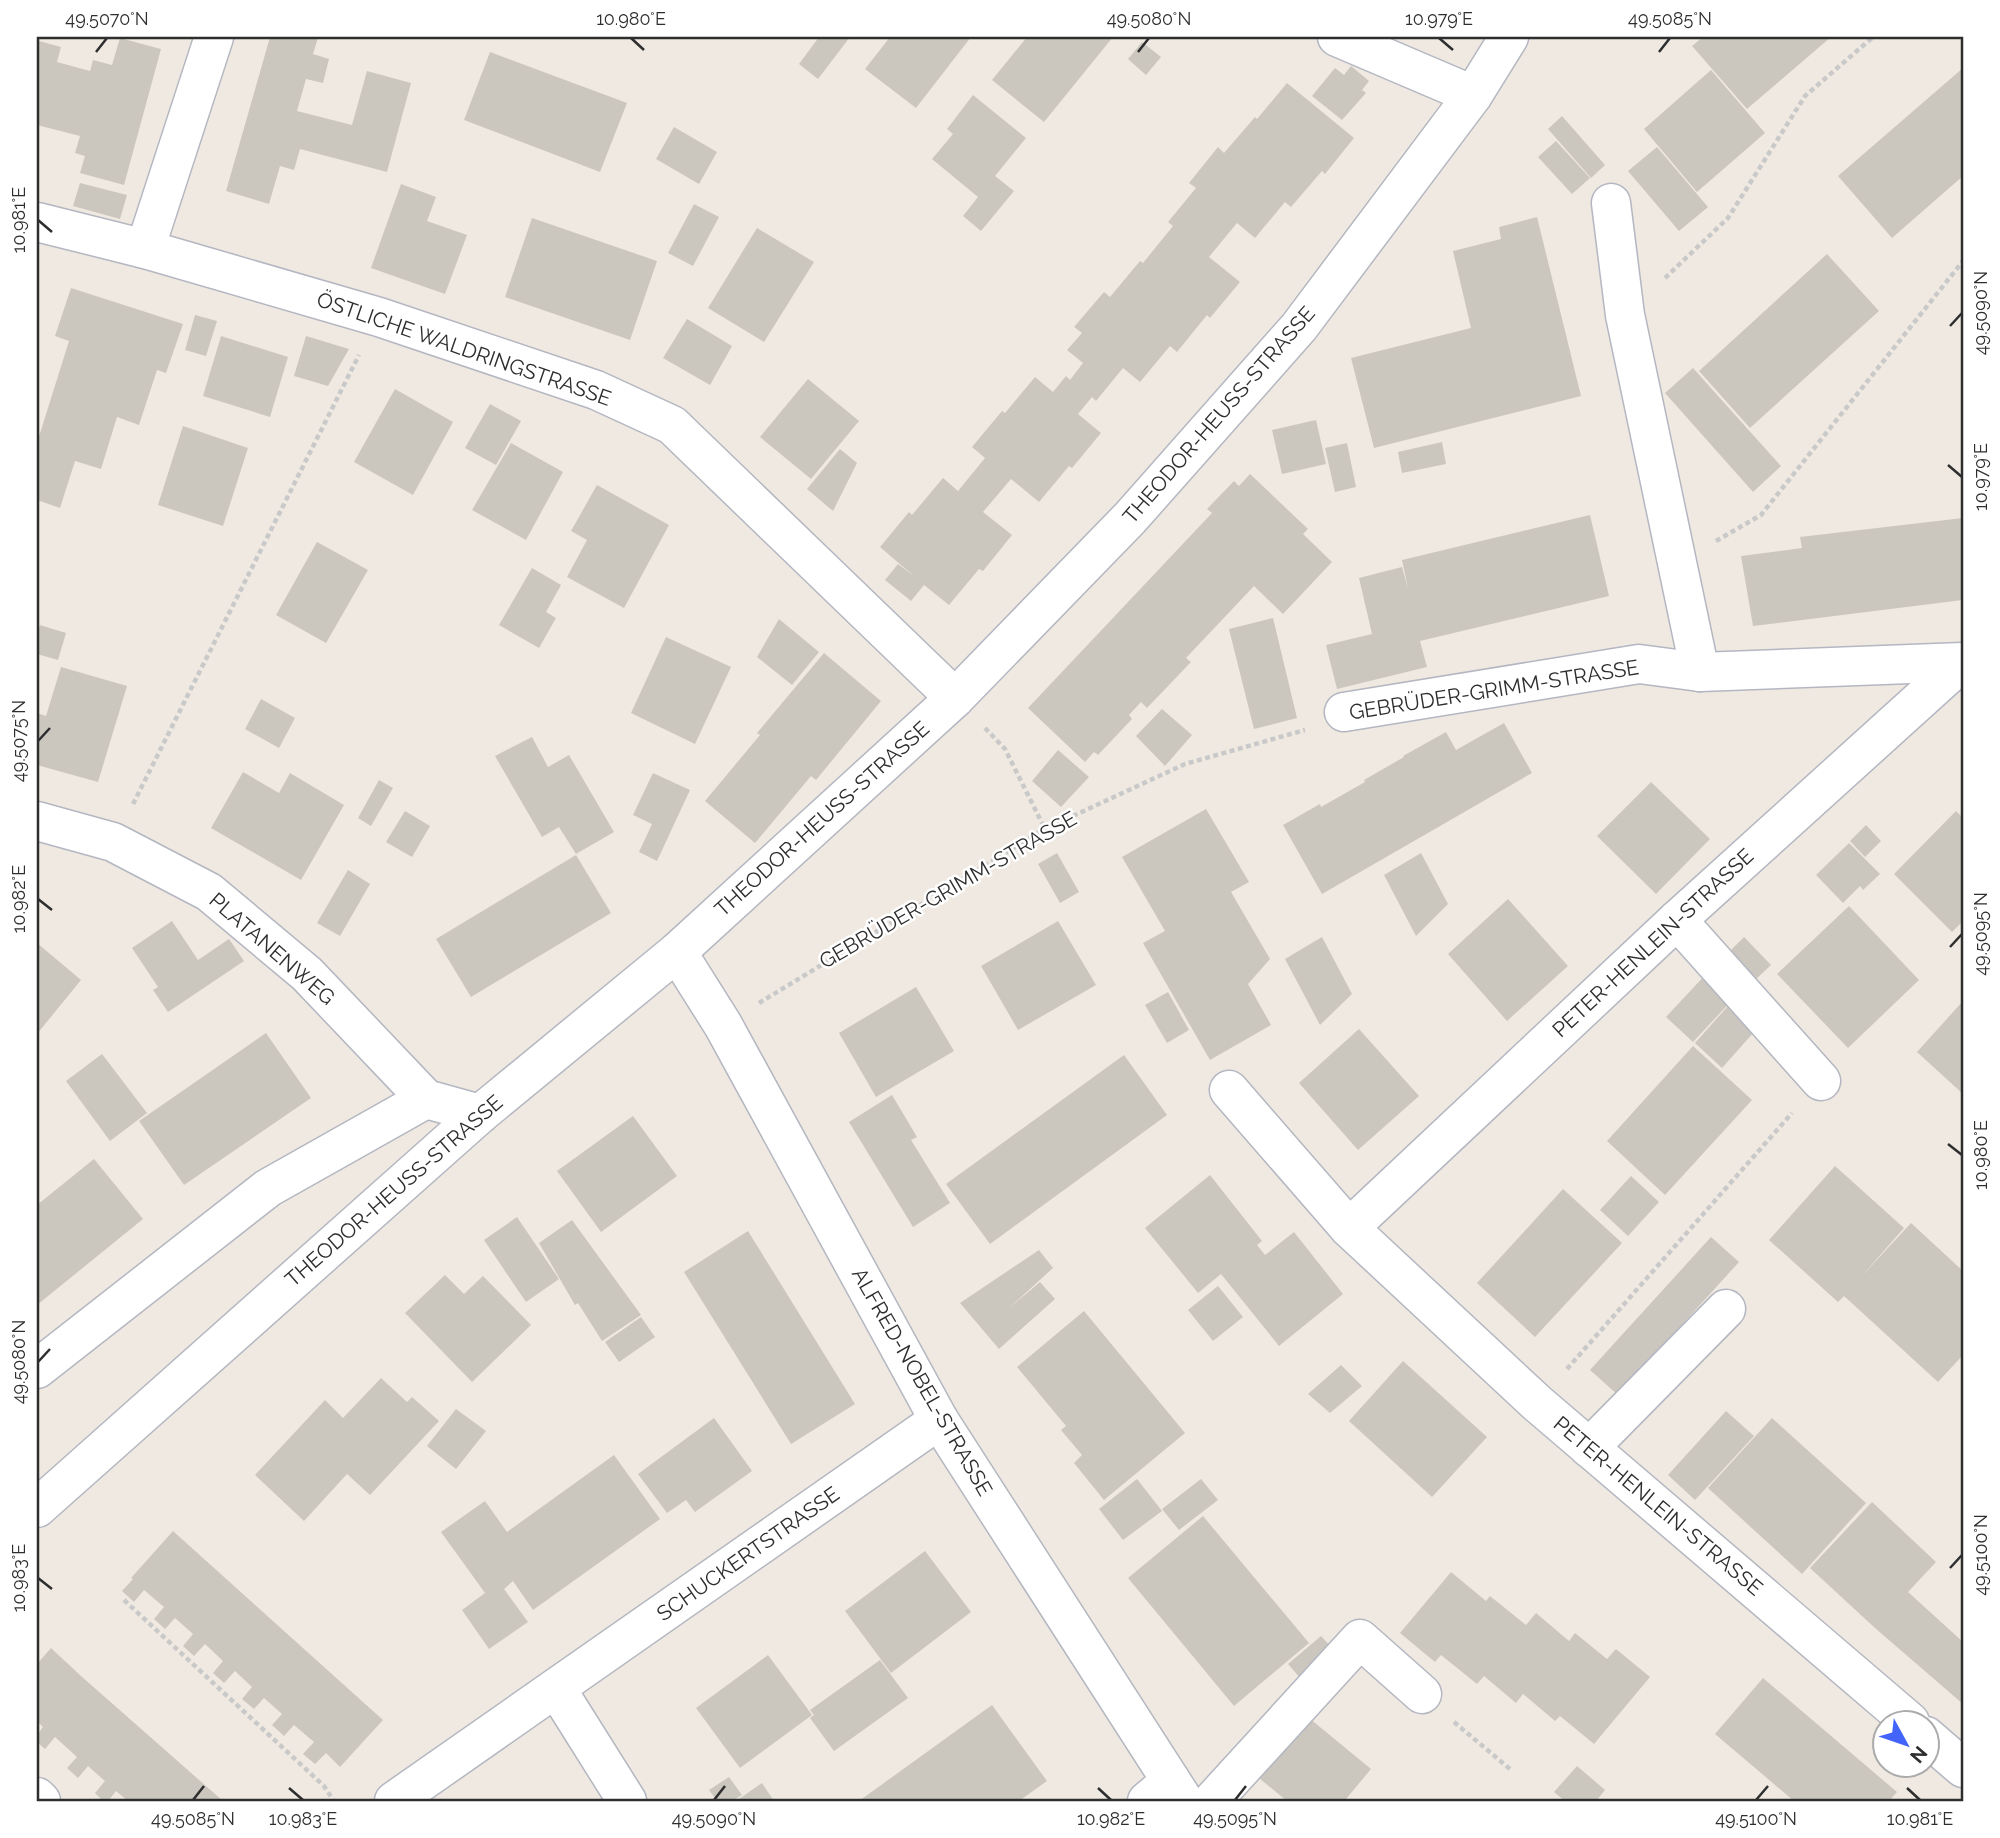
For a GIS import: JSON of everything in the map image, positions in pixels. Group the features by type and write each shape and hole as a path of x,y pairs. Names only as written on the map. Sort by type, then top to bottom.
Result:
{"street":[{"path":"145,249 214,37"},
{"path":"1337,37 1473,95"},
{"name":"THEODOR-HEUSS-STRASSE","path":"37,1508 480,1114 677,952 955,698 1130,518 1299,327 1473,95 1509,37"},
{"path":"1611,203 1625,315 1700,672"},
{"name":"ÖSTLICHE WALDRINGSTRASSE","path":"37,222 145,249 379,317 596,390 672,425 955,698"},
{"name":"GEBRÜDER-GRIMM-STRASSE","path":"1344,712 1639,664 1700,672 1962,662"},
{"name":"PETER-HENLEIN-STRASSE","path":"1349,1228 1677,920 1962,662"},
{"name":"PLATANENWEG","path":"37,821 113,842 209,892 307,974 426,1099"},
{"path":"1677,920 1821,1081"},
{"name":"ALFRED-NOBEL-STRASSE","path":"677,952 723,1025 939,1420 1167,1795"},
{"name":"PETER-HENLEIN-STRASSE","path":"1229,1090 1349,1228 1537,1403 1893,1708"},
{"path":"37,1369 268,1188 426,1099 480,1114"},
{"path":"1589,1448 1726,1309"},
{"name":"SCHUCKERTSTRASSE","path":"394,1801 939,1420"},
{"path":"1212,1801 1360,1640 1422,1694"},
{"path":"556,1688 628,1801"},
{"path":"1940,1748 1963,1768"},
{"path":"37,1797 41,1801"}],"path":[{"path":"1625,315 1728,218 1805,96 1872,37"},
{"path":"1677,563 1761,515 1963,261"},
{"path":"113,842 379,317"},
{"path":"955,698 1005,749 1045,829"},
{"name":"GEBRÜDER-GRIMM-STRASSE","path":"723,1025 1045,829 1185,764 1310,728 1344,712"},
{"path":"1537,1403 1821,1081"},
{"path":"124,1600 324,1786 334,1801"},
{"path":"1422,1694 1510,1769"}],"building":[{"path":"270,37 318,38 313,54 329,59 323,83 306,79 297,111 352,125 367,71 411,83 387,172 300,149 294,170 280,166 269,204 226,191"},
{"path":"819,37 850,37 818,79 799,64"},
{"path":"890,37 971,37 916,108 865,69"},
{"path":"1027,37 1113,37 1044,122 992,80"},
{"path":"1703,37 1831,37 1747,109 1692,46"},
{"path":"120,38 161,49 124,185 80,173 85,156 75,153 80,136 37,125 39,41 61,47 57,62 90,71 93,60 112,65"},
{"path":"1142,42 1161,57 1146,75 1128,59"},
{"path":"490,52 627,103 600,172 464,120"},
{"path":"1351,66 1369,81 1362,90 1366,93 1342,120 1312,96 1335,68 1344,75"},
{"path":"1963,68 1963,176 1892,238 1838,176"},
{"path":"1711,70 1765,133 1697,192 1644,129"},
{"path":"1287,83 1354,138 1325,174 1322,171 1291,207 1285,202 1255,238 1237,223 1209,257 1240,282 1210,318 1207,315 1177,352 1170,346 1140,382 1123,368 1096,401 1092,397 1078,414 1101,433 1039,502 1011,479 983,512 1012,535 983,571 979,569 949,605 924,585 911,601 885,580 898,564 915,577 880,547 909,512 912,515 943,478 958,491 985,458 972,447 1035,377 1053,392 1066,376 1070,380 1083,363 1067,350 1082,333 1074,327 1104,292 1110,297 1140,261 1143,263 1173,226 1168,222 1196,188 1189,183 1218,147 1224,153 1255,117 1257,119"},
{"path":"973,95 1026,138 995,176 1014,191 981,231 963,216 978,197 932,159 953,134 947,129"},
{"path":"1562,116 1605,165 1591,178 1548,129"},
{"path":"674,127 717,152 699,184 656,159"},
{"path":"1556,141 1590,178 1572,194 1538,157"},
{"path":"1657,147 1708,207 1679,231 1628,171"},
{"path":"80,183 127,195 120,219 73,206"},
{"path":"401,184 436,197 427,221 467,235 445,294 371,268"},
{"path":"694,204 719,217 693,266 668,253"},
{"path":"1537,217 1581,396 1374,448 1351,358 1471,328 1453,251 1501,239 1499,227"},
{"path":"532,218 657,261 630,340 505,297"},
{"path":"757,228 814,262 764,342 708,308"},
{"path":"1827,254 1879,311 1750,428 1699,371"},
{"path":"71,288 183,324 166,373 157,370 139,425 117,417 101,469 75,461 60,508 37,500 37,443 69,341 55,336"},
{"path":"195,315 217,321 206,356 185,350"},
{"path":"687,319 732,346 710,385 663,358"},
{"path":"221,336 288,357 270,417 203,396"},
{"path":"306,336 349,349 328,386 294,376"},
{"path":"1693,368 1781,466 1753,492 1665,393"},
{"path":"808,379 859,421 811,479 760,437"},
{"path":"395,389 453,422 413,495 354,462"},
{"path":"490,404 521,421 496,465 465,448"},
{"path":"1316,420 1326,464 1282,474 1272,430"},
{"path":"183,426 248,448 223,526 158,505"},
{"path":"1442,442 1446,464 1402,473 1398,452"},
{"path":"511,443 563,472 526,540 472,510"},
{"path":"1347,443 1356,487 1335,492 1325,448"},
{"path":"840,449 857,463 833,511 807,489"},
{"path":"1250,474 1308,529 1303,534 1332,562 1283,614 1254,586 1186,658 1191,662 1147,708 1141,702 1129,715 1132,719 1098,755 1094,752 1085,762 1028,708 1212,513 1207,509 1234,481 1239,486"},
{"path":"597,485 669,525 624,608 567,577 587,540 571,531"},
{"path":"1590,515 1609,596 1420,641 1427,667 1337,689 1326,645 1372,634 1359,578 1402,567 1408,588 1402,560"},
{"path":"1963,518 1963,600 1753,626 1741,556 1802,548 1800,537"},
{"path":"317,542 368,570 326,643 276,615"},
{"path":"532,568 561,585 546,612 556,618 539,648 499,625"},
{"path":"1273,618 1297,718 1254,729 1229,629"},
{"path":"779,619 819,652 792,685 757,657"},
{"path":"40,625 66,633 58,660 37,654"},
{"path":"666,637 731,667 695,744 631,713"},
{"path":"824,653 881,701 816,780 811,776 755,843 705,801"},
{"path":"61,667 127,686 98,782 37,765 37,713 46,716"},
{"path":"261,699 295,718 279,748 245,729"},
{"path":"1162,709 1192,735 1165,766 1136,736"},
{"path":"1504,723 1532,773 1322,894 1283,825 1365,782 1364,780 1446,732 1456,750"},
{"path":"532,737 548,767 569,755 614,832 576,854 559,827 542,837 495,756"},
{"path":"1058,750 1089,777 1061,807 1032,781"},
{"path":"243,772 279,793 290,773 344,805 301,880 211,828"},
{"path":"653,773 690,790 657,861 639,852 652,824 633,815"},
{"path":"379,780 393,788 371,826 358,818"},
{"path":"1651,782 1710,839 1656,894 1597,836"},
{"path":"1206,809 1249,882 1231,892 1270,959 1248,984 1271,1025 1210,1060 1143,943 1165,931 1122,857"},
{"path":"405,811 430,826 412,857 386,842"},
{"path":"1956,811 1963,818 1963,921 1952,932 1894,874"},
{"path":"1866,825 1881,841 1865,857 1850,841"},
{"path":"1849,843 1880,874 1863,890 1860,886 1843,903 1816,875"},
{"path":"1057,853 1079,892 1060,903 1038,864"},
{"path":"1421,853 1448,904 1416,936 1384,875"},
{"path":"576,855 611,913 471,997 436,939"},
{"path":"348,870 370,884 340,936 317,923"},
{"path":"1508,899 1568,966 1507,1021 1448,954"},
{"path":"1849,906 1919,980 1848,1048 1777,974"},
{"path":"172,921 198,960 229,939 244,961 168,1012 153,990 158,987 132,948"},
{"path":"1058,921 1096,985 1018,1030 981,966"},
{"path":"1322,937 1352,994 1320,1025 1285,959"},
{"path":"1744,937 1771,965 1754,981 1727,954"},
{"path":"37,943 81,980 37,1034"},
{"path":"1707,973 1734,998 1693,1042 1666,1017"},
{"path":"916,987 954,1051 876,1097 839,1033"},
{"path":"1168,992 1189,1030 1167,1043 1145,1005"},
{"path":"1735,998 1762,1023 1722,1068 1695,1043"},
{"path":"1963,1001 1963,1094 1917,1052"},
{"path":"1359,1029 1419,1096 1358,1150 1299,1083"},
{"path":"266,1033 311,1098 184,1185 139,1121"},
{"path":"1693,1046 1752,1100 1665,1195 1607,1141"},
{"path":"102,1054 147,1113 110,1141 66,1081"},
{"path":"1124,1055 1167,1115 990,1244 946,1184"},
{"path":"892,1095 917,1137 911,1140 950,1203 913,1227 849,1122"},
{"path":"633,1116 677,1176 601,1232 557,1171"},
{"path":"94,1159 143,1219 37,1305 37,1205"},
{"path":"1835,1166 1904,1228 1860,1278 1911,1223 1963,1271 1963,1355 1938,1382 1844,1296 1838,1302 1769,1240"},
{"path":"1210,1175 1262,1241 1257,1245 1265,1255 1294,1232 1343,1294 1279,1346 1221,1274 1198,1293 1145,1228"},
{"path":"1631,1176 1659,1202 1628,1236 1600,1210"},
{"path":"1563,1189 1622,1243 1535,1337 1477,1283"},
{"path":"517,1217 559,1279 526,1302 484,1240"},
{"path":"572,1220 641,1315 602,1341 578,1303 575,1305 539,1243"},
{"path":"748,1231 855,1404 791,1444 684,1272"},
{"path":"1711,1237 1739,1262 1618,1395 1590,1370"},
{"path":"1039,1250 1053,1268 1009,1308 1040,1282 1055,1299 999,1349 960,1303"},
{"path":"445,1275 464,1294 483,1276 531,1325 472,1382 405,1313"},
{"path":"1218,1286 1243,1317 1213,1341 1188,1310"},
{"path":"1084,1311 1185,1433 1104,1500 1074,1463 1082,1455 1061,1430 1066,1426 1017,1367"},
{"path":"641,1317 655,1337 619,1362 605,1342"},
{"path":"1403,1361 1487,1437 1432,1497 1349,1421"},
{"path":"1341,1365 1362,1386 1330,1413 1308,1394"},
{"path":"381,1378 407,1402 412,1397 439,1421 370,1495 347,1474 304,1521 255,1475 325,1400 343,1418"},
{"path":"456,1409 486,1431 456,1469 427,1446"},
{"path":"1726,1411 1754,1436 1695,1500 1668,1475"},
{"path":"714,1418 752,1471 695,1512 686,1500 667,1513 638,1474"},
{"path":"1772,1418 1866,1503 1802,1574 1708,1488"},
{"path":"614,1455 660,1519 533,1610 513,1581 504,1589 528,1622 489,1649 462,1610 485,1593 441,1532 485,1501 507,1532"},
{"path":"1137,1479 1162,1511 1123,1540 1099,1509"},
{"path":"1201,1479 1218,1500 1179,1530 1162,1509"},
{"path":"1872,1502 1936,1562 1908,1592 1963,1642 1963,1704 1810,1568"},
{"path":"1203,1516 1309,1643 1234,1706 1128,1578"},
{"path":"173,1531 383,1720 340,1767 326,1753 315,1764 303,1754 314,1742 294,1725 284,1736 272,1725 282,1714 264,1698 254,1709 242,1699 252,1687 235,1671 224,1683 213,1673 223,1661 205,1644 194,1656 183,1646 193,1634 175,1618 165,1629 154,1619 164,1607 144,1590 134,1602 122,1591"},
{"path":"925,1551 971,1612 891,1673 845,1611"},
{"path":"1451,1572 1486,1601 1490,1596 1526,1625 1536,1613 1569,1641 1575,1633 1607,1659 1616,1649 1650,1677 1594,1744 1560,1716 1555,1721 1523,1694 1516,1703 1484,1676 1477,1684 1441,1655 1435,1662 1400,1633"},
{"path":"1321,1636 1334,1650 1301,1679 1288,1664"},
{"path":"51,1648 223,1801 128,1801 116,1791 108,1801 103,1801 95,1793 105,1781 88,1766 78,1778 67,1768 77,1757 55,1737 45,1749 37,1742 37,1735 43,1727 37,1721 37,1664"},
{"path":"768,1655 812,1715 740,1768 696,1708"},
{"path":"880,1660 908,1698 834,1751 810,1718 814,1715 810,1710"},
{"path":"1763,1678 1870,1769 1870,1778 1881,1778 1897,1792 1889,1801 1794,1801 1715,1734"},
{"path":"992,1705 1047,1781 1019,1801 859,1801"},
{"path":"1309,1718 1371,1769 1346,1799 1348,1801 1287,1801 1259,1778"},
{"path":"1577,1766 1605,1790 1596,1801 1565,1801 1554,1792"},
{"path":"729,1777 742,1795 732,1801 717,1801 709,1790"},
{"path":"762,1783 774,1801 736,1801"}]}
